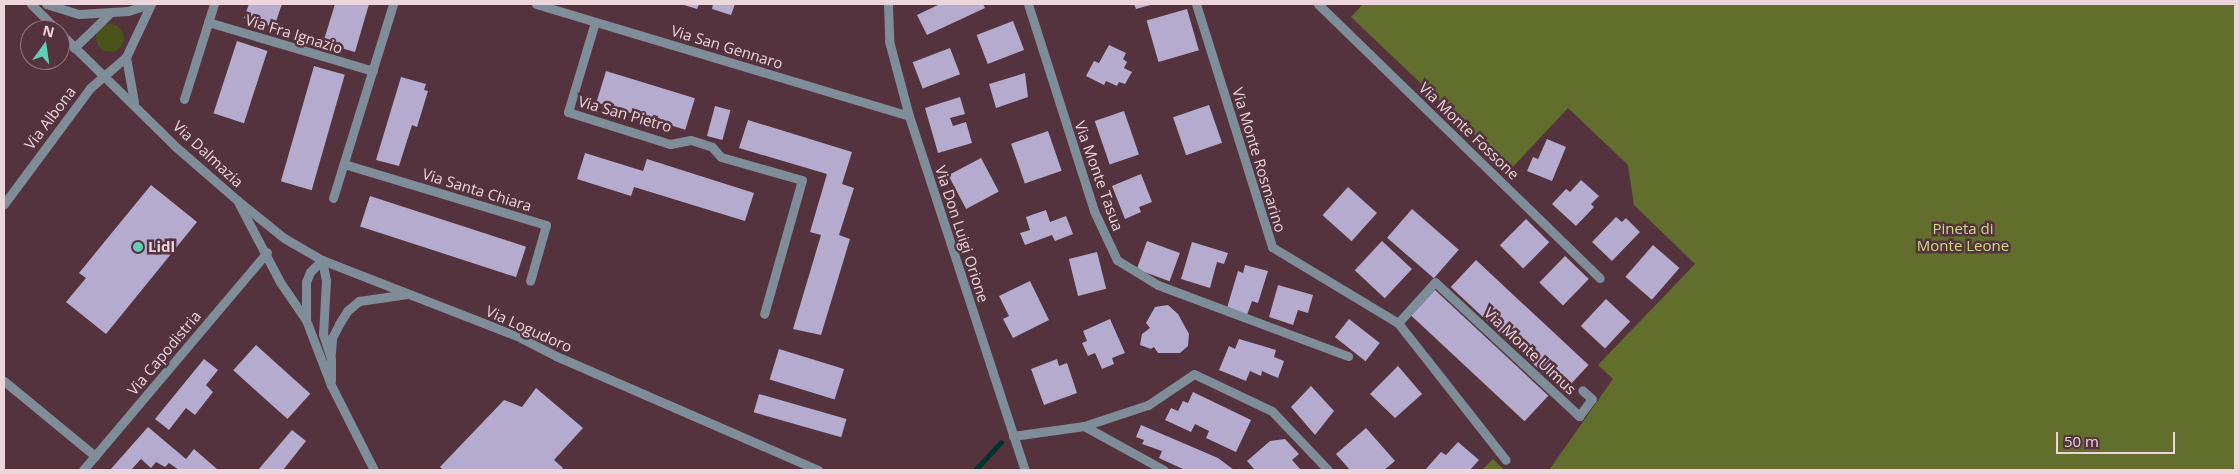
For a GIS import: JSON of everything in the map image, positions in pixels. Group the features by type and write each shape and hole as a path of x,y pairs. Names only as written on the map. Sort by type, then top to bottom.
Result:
{"street":[{"path":"31,4 47,20"},
{"path":"46,4 67,13 110,13 150,4"},
{"path":"134,102 126,57 150,4"},
{"path":"184,99 214,4"},
{"path":"333,198 393,4"},
{"name":"Via San Gennaro","path":"536,4 909,116"},
{"name":"Via Don Luigi Orione","path":"888,4 889,41 909,116 1025,470"},
{"name":"Via Monte Tasua","path":"1028,4 1094,211 1117,260 1158,285 1348,356"},
{"name":"Via Monte Rosmarino","path":"1196,4 1272,247 1398,323 1506,460"},
{"name":"Via Monte Fossone","path":"1318,4 1600,278"},
{"path":"74,48 110,13"},
{"name":"Via Fra Ignazio","path":"208,22 372,71"},
{"name":"Via San Pietro","path":"595,22 568,112 670,144 691,140 712,147 721,157 802,180 764,314"},
{"name":"Via Dalmazia","path":"70,44 134,102 176,147 237,200 267,252 280,282 306,320 331,385 374,470"},
{"name":"Via Albona","path":"4,204 103,75 126,57"},
{"name":"Via Santa Chiara","path":"344,164 546,225 530,281"},
{"name":"Via Logudoro","path":"237,200 284,238 322,260 517,336 562,359 818,470"},
{"name":"Via Capodistria","path":"83,470 267,252"},
{"name":"Via Dalmazia","path":"306,320 306,282 310,272 322,260"},
{"name":"Via Dalmazia","path":"322,260 326,281 323,334 331,358"},
{"name":"Via Monte Ulmus","path":"1398,323 1436,282 1579,416 1592,399 1582,390"},
{"name":"Via Dalmazia","path":"331,385 332,338 347,311 359,301 408,294"},
{"path":"1013,436 1084,426 1148,405 1194,374 1272,411 1328,470"},
{"path":"4,381 95,456"},
{"path":"1084,426 1164,470"}],"green space":[{"name":"Pineta di Monte Leone","path":"1363,4 2235,4 2235,470 1549,470 1613,379 1598,365 1695,264 1634,205 1628,165 1568,108 1511,169 1351,17"},
{"path":"110,24 120,28 124,38 120,48 110,52 100,48 96,38 100,28"},
{"path":"1493,459 1504,470 1482,470"}],"building":[{"path":"249,4 282,4 274,27 244,18"},
{"path":"335,4 369,4 355,52 323,43"},
{"path":"681,4 699,4 697,9"},
{"path":"713,4 735,4 731,15 712,9"},
{"path":"940,4 983,4 985,8 927,35 917,15"},
{"path":"1134,4 1154,4 1136,9"},
{"path":"1187,9 1199,50 1158,62 1147,21"},
{"path":"1013,21 1024,50 988,64 977,35"},
{"path":"237,41 267,51 244,123 214,113"},
{"path":"1109,45 1126,53 1123,59 1127,62 1124,68 1132,72 1125,84 1119,82 1117,86 1106,81 1104,85 1086,76 1094,61 1099,63"},
{"path":"950,48 960,74 923,88 913,62"},
{"path":"314,66 345,75 312,190 281,181"},
{"path":"606,71 695,98 685,130 596,103"},
{"path":"1025,73 1028,97 996,108 989,84"},
{"path":"401,77 426,84 424,90 428,91 417,127 412,125 399,166 376,160"},
{"path":"960,97 965,114 950,118 953,126 966,122 972,143 938,153 925,108"},
{"path":"1209,105 1222,143 1186,155 1173,117"},
{"path":"715,106 730,110 722,140 707,136"},
{"path":"1124,111 1139,154 1110,165 1095,121"},
{"path":"748,120 852,152 842,184 854,188 839,235 850,239 821,335 793,329 821,235 810,232 827,174 739,148"},
{"path":"1048,131 1062,171 1025,183 1011,144"},
{"path":"1547,139 1566,147 1552,181 1527,171 1533,157 1538,159"},
{"path":"585,153 643,171 647,159 754,193 745,221 634,187 631,196 577,179"},
{"path":"981,158 999,192 966,209 948,175"},
{"path":"1141,174 1152,202 1139,207 1141,212 1125,219 1112,186"},
{"path":"1581,180 1599,196 1591,204 1594,207 1576,226 1552,204 1566,189 1570,192"},
{"name":"Lidl","path":"151,185 197,222 106,334 66,302 86,278 79,273"},
{"path":"1348,187 1377,213 1352,241 1323,215"},
{"path":"370,196 526,247 516,277 360,226"},
{"path":"1412,209 1459,250 1434,278 1387,238"},
{"path":"1046,210 1050,222 1066,216 1073,234 1055,241 1052,235 1025,245 1020,233 1030,230 1026,217"},
{"path":"1616,217 1622,222 1626,218 1640,232 1612,261 1592,242"},
{"path":"1526,219 1549,242 1523,268 1500,245"},
{"path":"1147,241 1180,253 1170,281 1137,269"},
{"path":"1382,241 1412,269 1385,298 1355,270"},
{"path":"1192,242 1228,253 1224,264 1217,262 1210,288 1181,279"},
{"path":"1653,245 1679,268 1652,300 1625,277"},
{"path":"1097,252 1106,289 1078,296 1069,259"},
{"path":"1565,256 1589,279 1563,306 1539,283"},
{"path":"1476,260 1589,365 1563,392 1451,287"},
{"path":"1245,265 1268,271 1258,303 1252,301 1247,315 1227,308 1238,271 1243,273"},
{"path":"1030,281 1049,320 1013,338 1003,319 1009,316 999,296"},
{"path":"1278,285 1313,295 1308,313 1298,310 1293,325 1269,317"},
{"path":"1435,290 1548,396 1524,421 1411,316"},
{"path":"1606,299 1630,322 1605,349 1581,326"},
{"path":"1168,305 1178,314 1189,334 1188,346 1180,353 1158,353 1154,347 1151,349 1140,345 1142,334 1150,328 1146,323 1155,307"},
{"path":"1110,319 1125,353 1112,358 1114,364 1102,369 1095,353 1088,356 1082,343 1087,341 1083,331"},
{"path":"1349,319 1380,343 1366,361 1335,337"},
{"path":"1239,339 1276,350 1274,357 1284,361 1278,378 1262,371 1261,376 1250,371 1246,381 1219,370 1229,346 1235,349"},
{"path":"256,345 310,394 287,419 233,370"},
{"path":"779,349 844,369 835,399 770,380"},
{"path":"204,359 218,370 206,385 213,392 195,415 186,408 169,430 155,419"},
{"path":"1057,359 1059,366 1067,363 1077,393 1044,405 1031,369"},
{"path":"1398,366 1422,394 1395,418 1370,394"},
{"path":"1311,386 1334,411 1315,435 1291,407"},
{"path":"536,388 583,428 554,460 563,468 561,470 443,470 440,467 504,400 522,407"},
{"path":"1193,392 1251,420 1236,452 1206,438 1209,431 1195,424 1191,432 1165,420 1171,408 1178,411 1183,401 1188,403"},
{"path":"759,394 846,419 841,437 754,412"},
{"path":"1141,425 1218,458 1234,470 1185,470 1159,458 1162,451 1142,444 1144,440 1136,437"},
{"path":"148,427 186,459 194,449 217,469 179,470 169,463 165,467 156,462 151,468 141,459 131,470 110,470"},
{"path":"1366,428 1395,461 1384,470 1350,470 1336,454"},
{"path":"292,430 306,441 283,470 258,470"},
{"path":"1285,439 1299,454 1292,460 1301,470 1255,470 1247,461 1270,441"},
{"path":"1458,442 1479,460 1470,470 1426,469 1441,452 1446,455"}],"waterway":[{"path":"975,470 1001,442"}],"place":[{"name":"Lidl","path":"138,247"}]}
